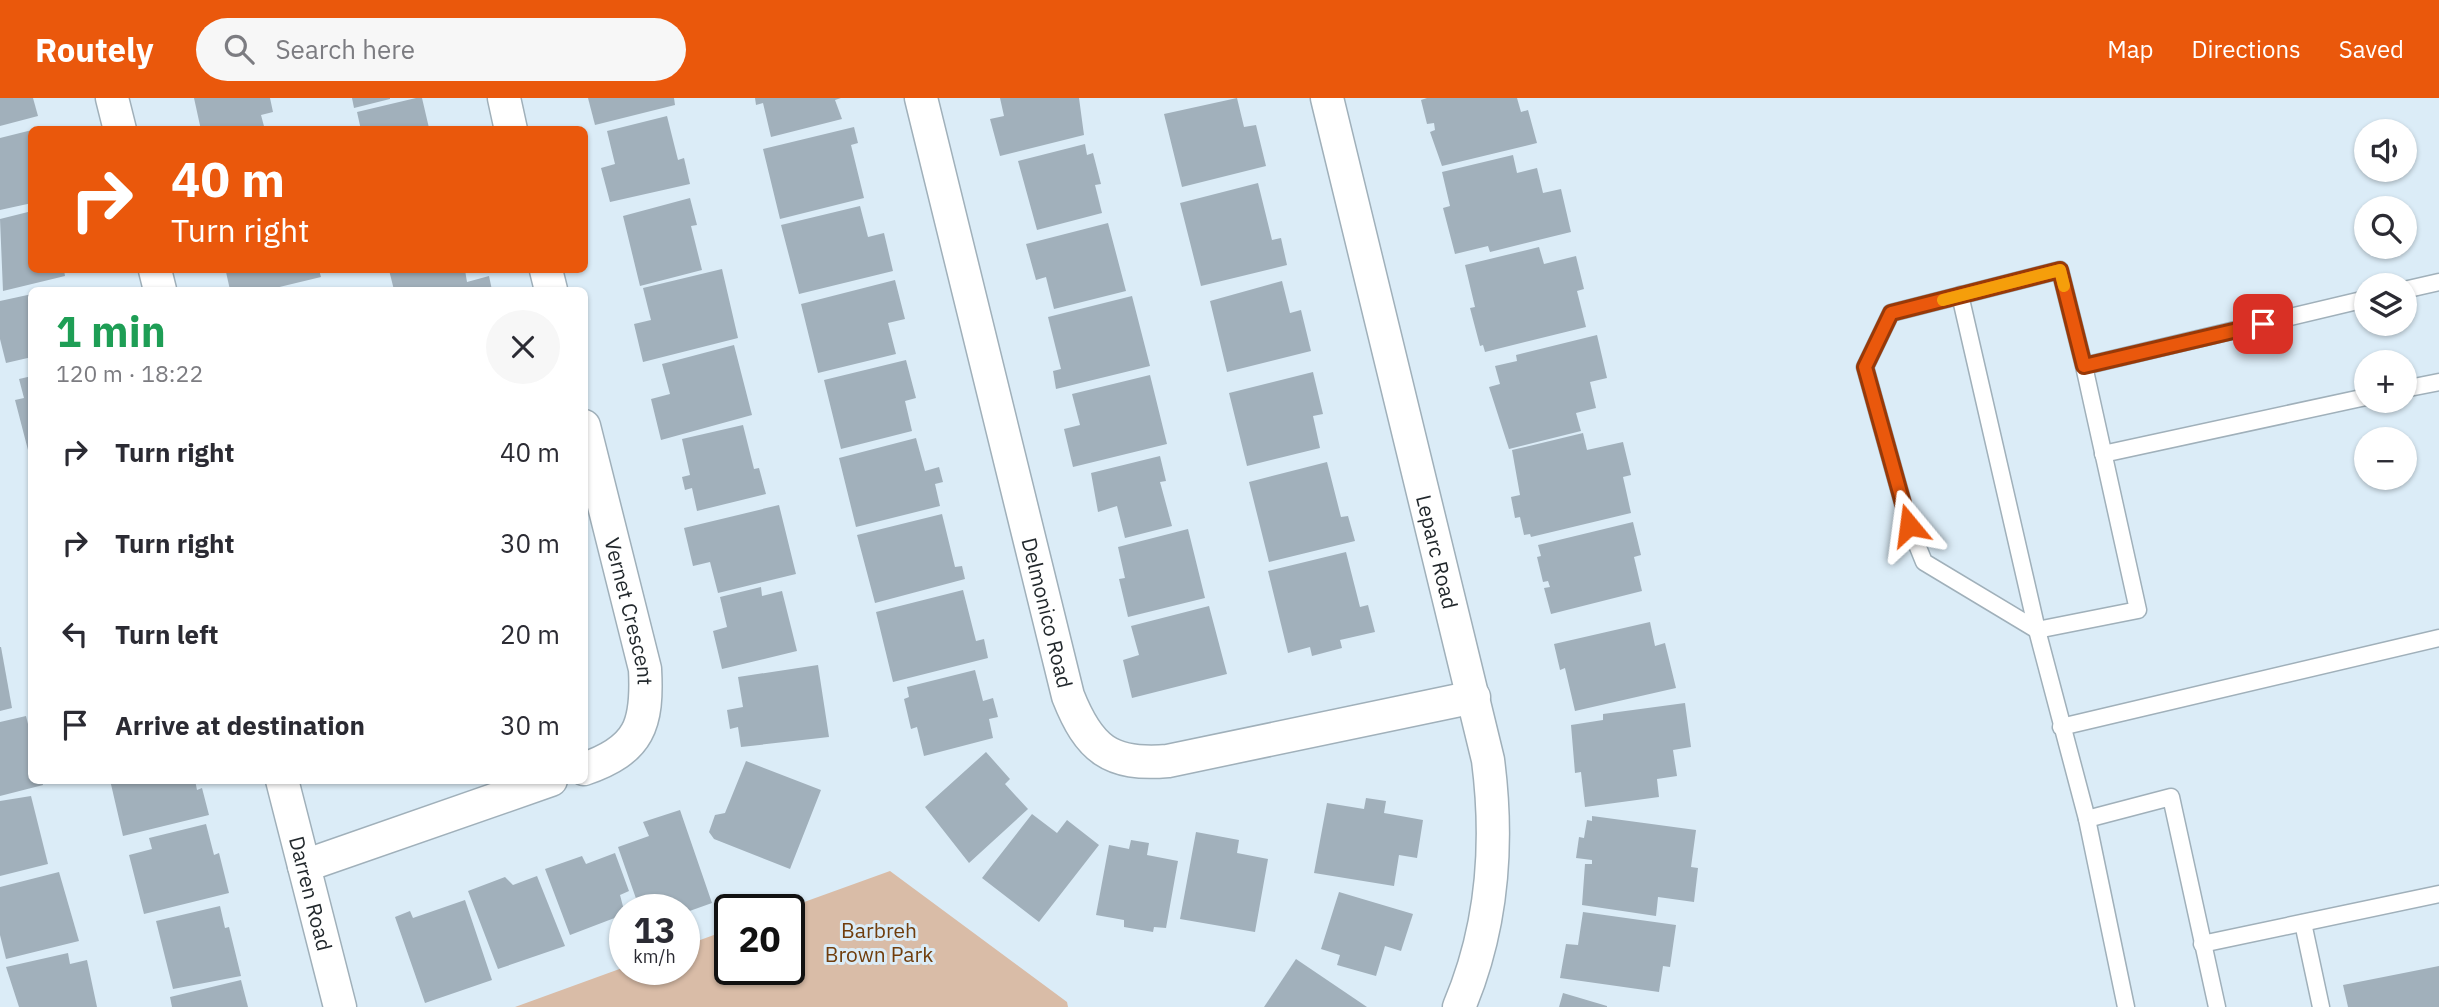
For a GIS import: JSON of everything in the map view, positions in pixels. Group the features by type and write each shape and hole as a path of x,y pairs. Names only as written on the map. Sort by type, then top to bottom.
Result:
{"street":[{"path":"112,98 119,126"},
{"path":"503,98 510,126"},
{"name":"Delmonico Road","path":"920,98 1068,696 1081,729 1100,748 1123,760 1143,763 1168,761 1474,697"},
{"name":"Leparc Road","path":"1326,98 1490,771 1495,854 1484,932 1459,1007"},
{"name":"Vernet Crescent","path":"588,442 645,669 647,704 639,732 622,751 588,767"},
{"name":"Darren Road","path":"283,784 340,1007"},
{"path":"304,866 540,784"}],"lane":[{"path":"2060,270 2084,366 2138,610 2037,630 1924,562 1909,525 1865,367 1891,313 2060,270"},
{"path":"2417,287 2439,282"},
{"path":"1960,295 2037,630 2087,819 2126,1007"},
{"path":"2084,366 2354,302"},
{"path":"2417,386 2439,382"},
{"path":"2104,454 2354,400"},
{"path":"2061,727 2439,638"},
{"path":"2087,819 2171,797 2217,1007"},
{"path":"2202,944 2439,894"},
{"path":"2303,923 2321,1007"}],"green space":[{"name":"Barbreh Brown Park","path":"890,871 1067,1002 1068,1007 515,1007 609,973 609,985 700,985 700,940 714,935 714,985 805,985 805,902"}],"building":[{"path":"0,98 33,98 38,116 0,126"},
{"path":"194,98 270,98 273,112 261,115 264,126 200,126"},
{"path":"352,98 390,98 390,99 354,108"},
{"path":"422,98 429,126 360,126 357,112"},
{"path":"588,98 674,98 675,105 595,125"},
{"path":"755,98 841,98 835,100 842,119 771,137 763,103 756,105"},
{"path":"1000,98 1079,98 1084,135 1000,156 990,119 1004,116"},
{"path":"1237,98 1244,127 1256,125 1266,166 1182,187 1164,114"},
{"path":"1517,98 1521,112 1528,110 1537,143 1442,166 1430,132 1435,130 1434,123 1427,124 1421,100"},
{"path":"667,116 678,160 684,158 690,184 610,202 601,168 615,164 607,131"},
{"path":"854,127 858,143 851,145 864,198 780,219 763,149"},
{"path":"28,131 28,204 0,210 0,138"},
{"path":"1085,144 1087,155 1093,153 1101,184 1095,185 1102,213 1037,230 1018,161"},
{"path":"1513,155 1517,173 1537,168 1543,193 1561,189 1571,232 1490,252 1488,246 1455,254 1443,208 1450,206 1442,172"},
{"path":"1258,183 1272,240 1281,238 1287,265 1201,286 1180,203"},
{"path":"690,198 697,225 691,226 702,270 640,286 623,216"},
{"path":"860,206 868,237 884,233 893,271 799,294 781,225"},
{"path":"28,212 28,273 64,273 65,276 3,291 0,219"},
{"path":"1108,223 1126,291 1054,309 1046,277 1036,280 1026,244"},
{"path":"1539,247 1544,264 1576,256 1584,289 1577,291 1586,327 1485,352 1483,345 1480,346 1470,308 1475,307 1465,265"},
{"path":"722,269 738,338 643,362 634,324 651,320 643,288"},
{"path":"226,273 320,273 321,277 279,287 229,287"},
{"path":"390,273 466,273 467,282 489,276 491,287 393,287"},
{"path":"895,280 905,319 888,323 896,354 818,373 801,304"},
{"path":"1282,281 1290,313 1301,310 1311,351 1227,372 1210,301"},
{"path":"28,295 28,358 6,363 0,339 0,301"},
{"path":"1132,296 1150,366 1056,389 1053,371 1061,369 1048,317"},
{"path":"1597,335 1607,378 1590,382 1596,408 1576,413 1581,431 1509,449 1489,387 1500,384 1495,366 1517,361 1516,355"},
{"path":"734,345 752,415 661,440 651,399 670,394 662,364"},
{"path":"906,360 916,398 905,401 912,431 841,449 824,380"},
{"path":"1313,372 1323,414 1313,416 1320,448 1247,466 1229,393"},
{"path":"1150,375 1167,444 1073,467 1064,429 1080,425 1072,394"},
{"path":"28,377 28,450 15,400 24,398 19,379"},
{"path":"743,425 754,469 759,468 766,494 697,511 692,488 685,490 682,477 690,475 682,439"},
{"path":"1583,433 1587,450 1623,442 1631,475 1623,477 1631,513 1531,537 1530,534 1524,535 1520,517 1515,518 1511,497 1520,495 1512,450"},
{"path":"916,438 925,471 939,467 943,482 935,484 940,506 856,527 839,458"},
{"path":"1160,456 1166,481 1160,482 1172,526 1125,538 1117,506 1098,512 1091,473"},
{"path":"1327,462 1341,517 1348,516 1355,541 1269,562 1249,482"},
{"path":"779,505 796,574 718,593 710,562 693,566 684,528"},
{"path":"942,514 955,567 962,566 965,579 875,603 857,535"},
{"path":"1633,522 1641,555 1634,557 1642,591 1551,614 1544,588 1550,587 1548,581 1543,582 1537,557 1541,556 1538,545"},
{"path":"1188,529 1205,598 1128,617 1119,579 1125,578 1118,547"},
{"path":"1346,552 1360,607 1368,605 1375,632 1340,640 1342,648 1312,656 1310,647 1288,653 1268,571"},
{"path":"761,587 762,596 782,591 797,651 722,669 713,631 727,627 720,597"},
{"path":"963,590 976,641 984,639 988,658 893,682 876,612"},
{"path":"1209,606 1227,674 1132,698 1123,660 1139,655 1131,626"},
{"path":"1650,622 1655,646 1665,643 1676,688 1575,711 1565,668 1560,670 1554,644"},
{"path":"0,647 12,708 0,711"},
{"path":"818,665 829,737 741,747 738,727 730,729 727,710 743,707 738,677"},
{"path":"975,670 983,701 993,698 998,717 989,719 993,738 924,756 917,727 911,729 904,699 909,697 907,687"},
{"path":"1685,703 1691,747 1673,750 1677,776 1657,779 1659,797 1585,807 1581,772 1575,773 1571,725 1603,720 1603,714"},
{"path":"26,716 28,784 43,785 0,796 0,722"},
{"path":"986,752 1010,779 1005,784 1028,809 969,863 925,807"},
{"path":"746,761 821,790 790,869 714,839 709,832 715,815 725,813"},
{"path":"111,784 196,784 197,790 202,788 209,815 123,836"},
{"path":"31,796 48,864 0,876 0,801"},
{"path":"1366,798 1386,801 1384,813 1423,820 1417,858 1399,855 1394,886 1314,873 1327,803 1364,809"},
{"path":"680,810 712,903 700,907 700,894 634,894 618,847 649,836 643,822"},
{"path":"1032,814 1057,833 1067,820 1099,845 1039,922 982,878"},
{"path":"1592,816 1696,830 1691,867 1698,868 1694,902 1658,897 1656,916 1582,905 1585,864 1592,864 1592,860 1576,858 1579,837 1584,838 1587,820 1592,821"},
{"path":"206,824 214,855 219,853 229,893 144,914 129,855 152,849 149,838"},
{"path":"1196,832 1239,840 1237,853 1268,859 1255,932 1180,919"},
{"path":"1131,840 1149,843 1147,855 1178,861 1166,928 1154,927 1153,932 1124,927 1124,920 1096,915 1109,845 1129,849"},
{"path":"615,853 629,891 609,894 609,920 570,935 545,869 582,856 586,864"},
{"path":"59,872 79,941 6,959 0,935 0,887"},
{"path":"537,876 565,946 498,969 468,891 505,877 513,885"},
{"path":"1339,892 1413,914 1401,951 1385,946 1376,976 1337,965 1340,955 1321,949"},
{"path":"465,900 492,980 425,1003 395,917 410,911 413,918"},
{"path":"220,906 225,928 229,927 241,976 173,989 156,921"},
{"path":"1583,912 1676,925 1670,967 1663,966 1659,992 1560,978 1566,944 1578,945"},
{"path":"68,953 70,964 87,960 97,1007 19,1007 6,967"},
{"path":"1296,959 1367,1007 1264,1007"},
{"path":"2439,966 2439,1007 2348,1007 2343,985"},
{"path":"241,980 248,1007 172,1007 170,997"},
{"path":"1563,993 1607,1006 1607,1007 1559,1007"}],"slow traffic":[{"path":"1943,300 2060,270 2064,286"}],"route":[{"path":"1909,525 1865,367 1891,313 2060,270 2084,366 2263,324"}]}
